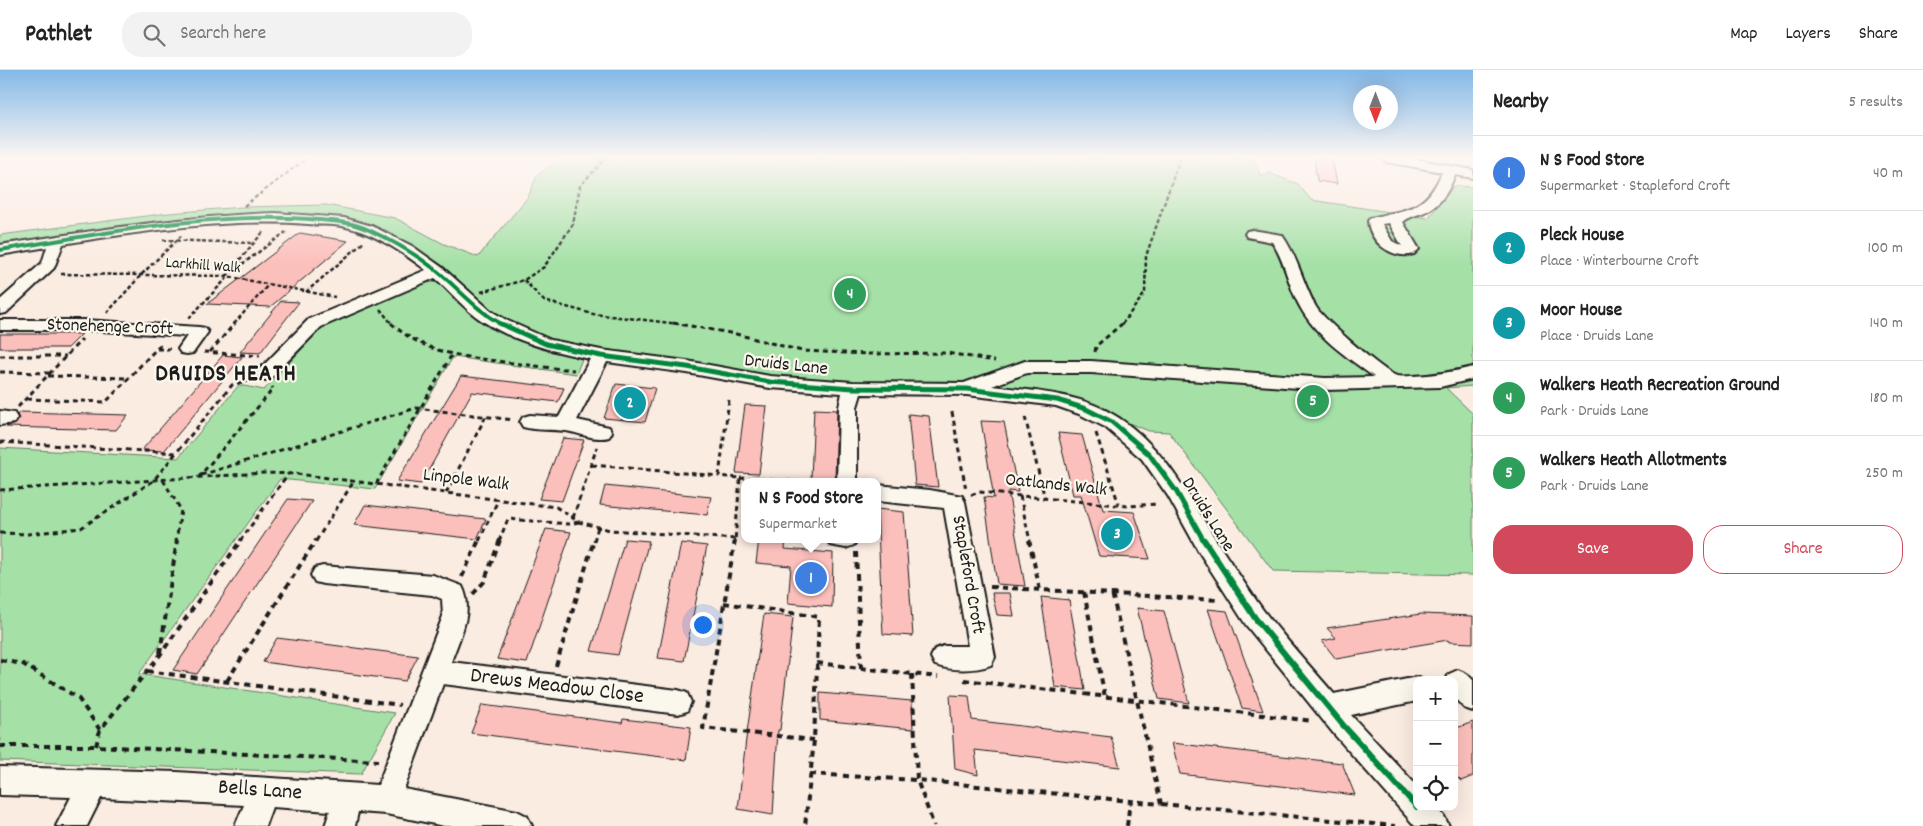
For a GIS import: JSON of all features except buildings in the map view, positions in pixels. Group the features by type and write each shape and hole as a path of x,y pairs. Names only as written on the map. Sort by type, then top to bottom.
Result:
{"street":[{"path":"1398,218 1400,215 1426,206 1441,193"},
{"name":"Druids Lane","path":"0,250 57,240 225,219 275,217 344,222 367,229 407,249 437,271 485,315 502,326 546,344 601,356 687,367 770,382 852,388 967,389 1058,400 1086,409 1112,422 1149,454 1176,491 1207,546 1255,618 1413,802"},
{"path":"1252,234 1277,238 1284,247 1308,308 1320,324 1394,383"},
{"path":"0,309 49,265 57,240"},
{"path":"265,374 315,323 437,271"},
{"name":"Stonehenge Croft","path":"0,325 95,326 199,332 187,349"},
{"path":"565,424 601,356"},
{"path":"967,389 1025,367 1091,367 1325,384 1440,381 1473,373"},
{"path":"847,478 848,407 852,388"},
{"path":"530,422 565,424 602,432"},
{"name":"Stapleford Croft","path":"881,493 954,502 982,657 943,667"},
{"path":"323,575 433,585 454,605 435,671 386,800"},
{"name":"Drews Meadow Close","path":"435,671 678,702"},
{"path":"1337,716 1413,690"},
{"name":"Bells Lane","path":"0,781 94,783 264,791 386,800 517,826"},
{"path":"70,826 94,783"},
{"path":"250,826 264,791"},
{"path":"340,826 348,797"},
{"name":"Druids Lane","path":"1421,811 1434,826"}],"path":[{"path":"225,219 259,193"},
{"path":"466,297 524,280 544,267 573,224 579,193"},
{"path":"1091,367 1096,346 1120,327 1145,294 1146,256 1168,193"},
{"path":"27,399 106,402 227,277 275,217"},
{"path":"4,418 27,399 142,274 192,223"},
{"path":"227,277 288,231"},
{"path":"306,292 368,239"},
{"path":"524,280 544,301 593,314 671,322 736,334 802,351 868,354 947,353 1025,367"},
{"path":"209,352 268,285"},
{"path":"368,300 389,323 414,342 451,356 592,372"},
{"path":"156,349 187,349 282,357"},
{"path":"0,356 66,356"},
{"path":"376,484 451,356"},
{"path":"0,372 129,378"},
{"path":"0,533 28,534 81,528 153,481 232,385 265,374 273,389 199,477"},
{"path":"719,476 729,400"},
{"path":"446,493 486,416"},
{"path":"1025,417 1045,498"},
{"path":"1095,430 1119,506"},
{"path":"573,518 602,432"},
{"path":"0,442 176,453"},
{"path":"592,465 740,478 735,539 703,728 814,740"},
{"path":"96,746 100,730 160,655 288,474"},
{"path":"160,655 181,510 163,480"},
{"path":"227,681 354,481"},
{"path":"1020,496 1040,590"},
{"path":"454,605 498,500"},
{"path":"454,605 484,582 508,520 569,524 579,522"},
{"path":"550,686 598,527"},
{"path":"849,543 858,554 860,668"},
{"path":"969,585 1244,601"},
{"path":"1084,592 1105,697"},
{"path":"1112,594 1161,804"},
{"path":"724,603 818,617 814,740 805,826"},
{"path":"0,660 23,664 78,698 100,730"},
{"path":"817,663 912,674 943,667"},
{"path":"147,671 397,705 421,706"},
{"path":"912,674 917,780 934,826"},
{"path":"960,680 1105,697 1337,716"},
{"path":"0,746 96,746 399,763"},
{"path":"810,774 917,780 1395,826"},
{"path":"1127,826 1130,801"}],"green space":[{"path":"530,193 1306,193 1311,200 1428,218 1448,193 1473,193 1473,386 1446,388 1473,414 1473,575 1273,571 1169,432 1149,431 1058,395 773,377 601,352 545,338 500,319 447,270 386,230 332,217 248,215 0,245 0,235 169,213 242,207 326,205 395,218 444,244 478,257"},
{"path":"434,282 443,284 489,328 582,359 576,374 453,357 375,489 280,479 139,674 395,713 361,774 0,761 0,448 178,458 239,385 264,390 327,322 416,284"}],"cycle path":[{"path":"0,250 113,232 225,219 275,217 344,222 367,229 407,249 437,271 485,315 502,325 546,344 601,356 687,367 770,382 853,388 967,389 1057,400 1086,409 1112,422 1149,454 1176,491 1207,546 1255,618 1343,725 1413,803"}],"place":[{"name":"Walkers Heath Recreation Ground","path":"850,294"},
{"name":"Walkers Heath Allotments","path":"1313,401"},
{"name":"Pleck House","path":"630,403"},
{"name":"Moor House","path":"1117,534"},
{"name":"N S Food Store","path":"811,578"}],"district":[{"name":"DRUIDS HEATH","path":"226,375"}]}
